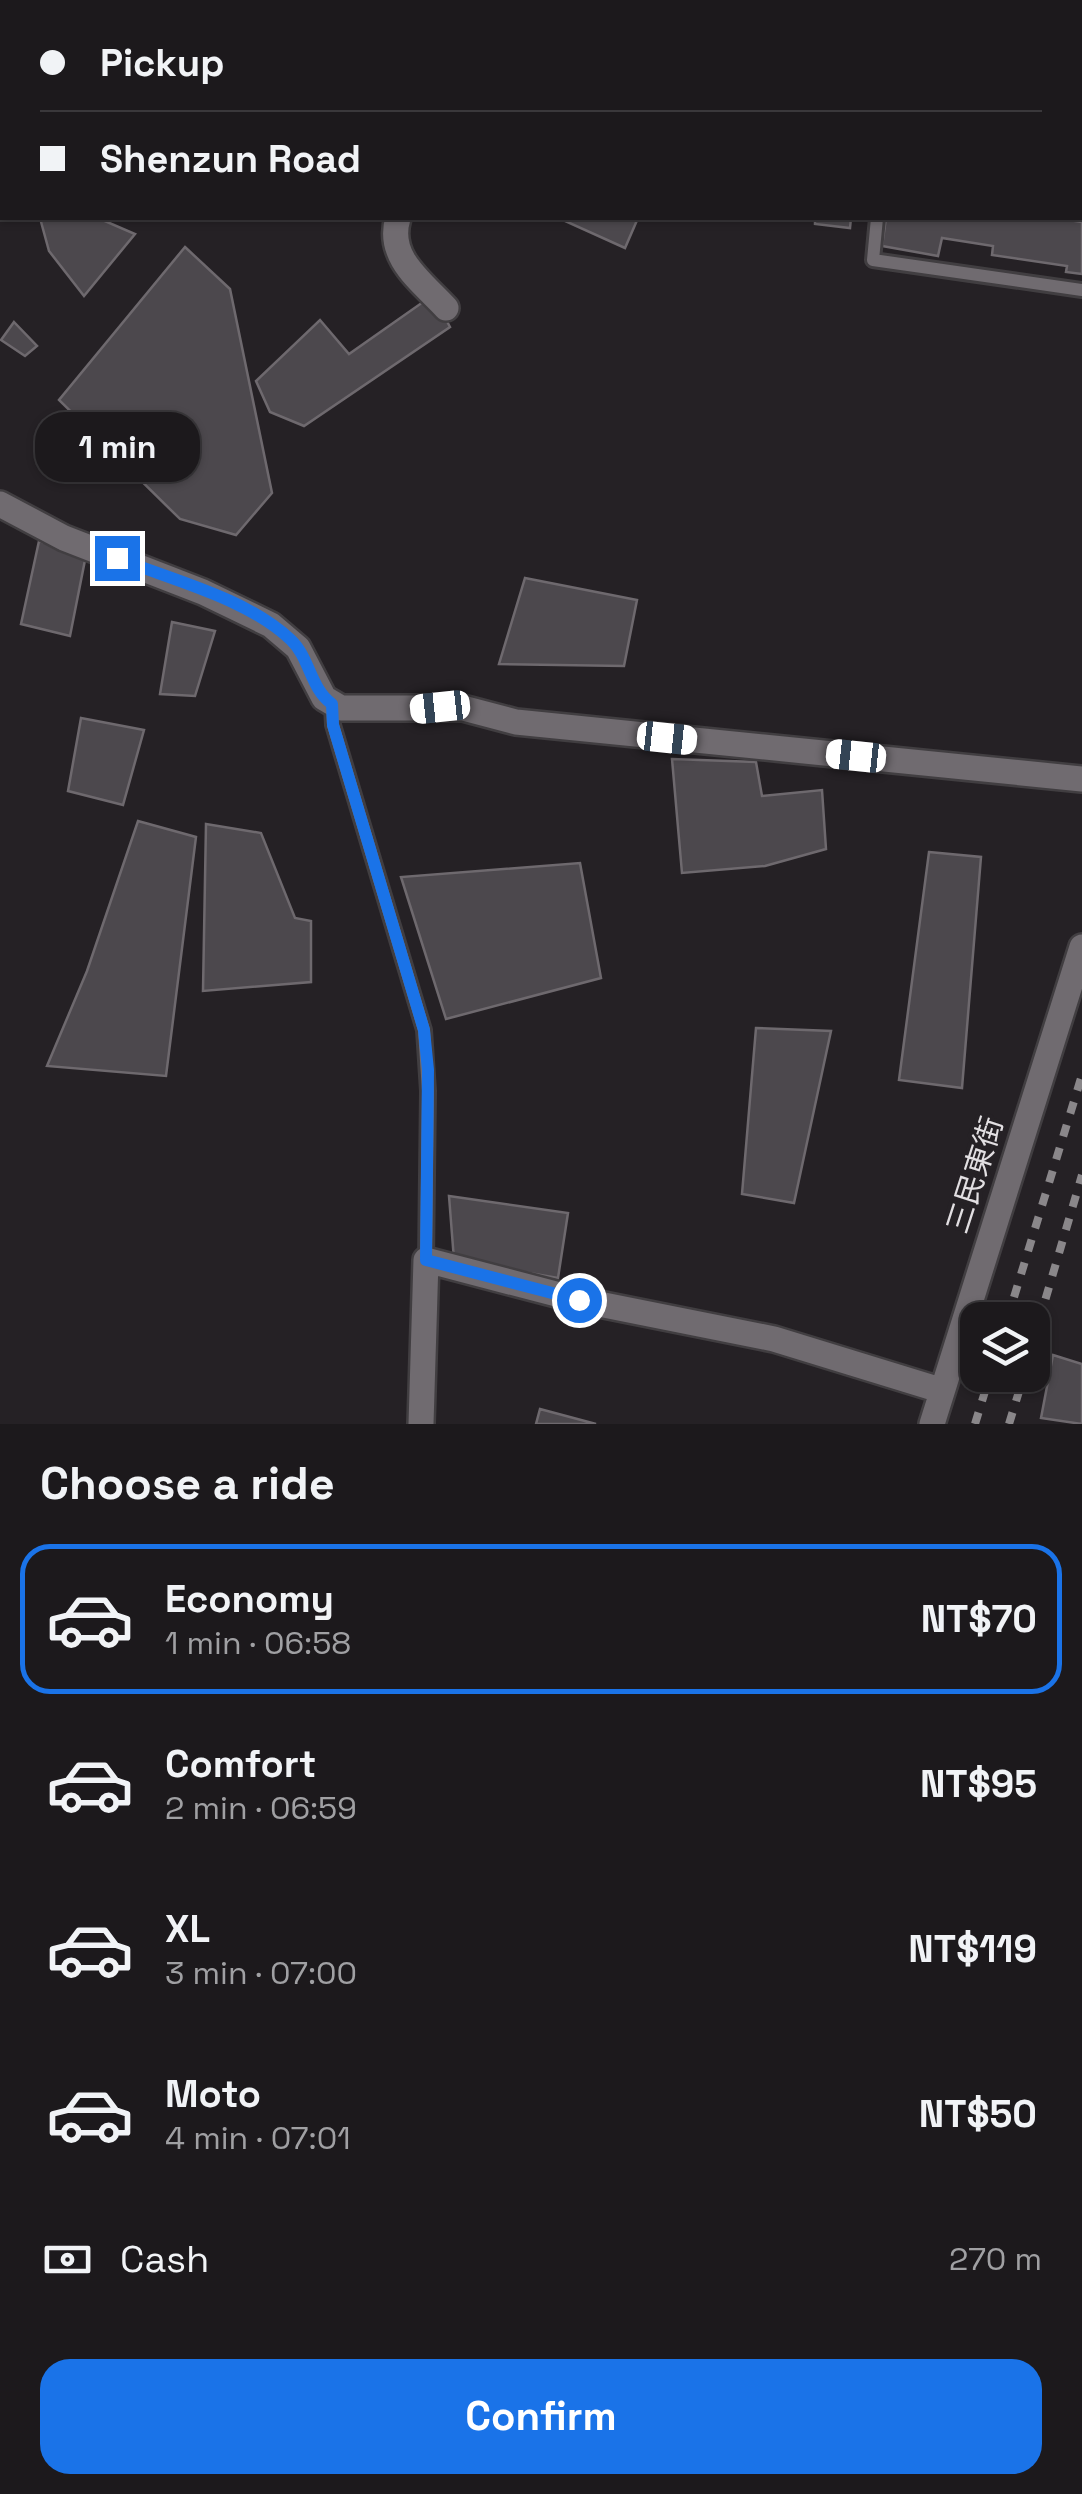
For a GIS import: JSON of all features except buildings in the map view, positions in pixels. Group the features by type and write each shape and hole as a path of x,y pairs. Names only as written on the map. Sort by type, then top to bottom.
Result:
{"street":[{"path":"398,220 394,239 399,257 446,308"},
{"path":"0,504 64,538 256,616 292,641 318,692 332,704 463,708 516,722 1082,779"},
{"name":"三民東街","path":"932,1424 1082,947"},
{"path":"421,1424 426,1260 579,1300 774,1339 940,1390"}],"lane":[{"path":"876,220 873,260 1082,290"},
{"path":"332,704 333,725 424,1030 428,1070 426,1260"}],"railway":[{"path":"1013,1302 1082,1075"},
{"path":"1045,1302 1082,1175"},
{"path":"975,1424 985,1392"},
{"path":"1009,1424 1019,1392"}],"route":[{"path":"117,558 203,592 271,625 298,648 318,692 332,704 333,725 424,1030 428,1070 426,1260 579,1300"}]}
